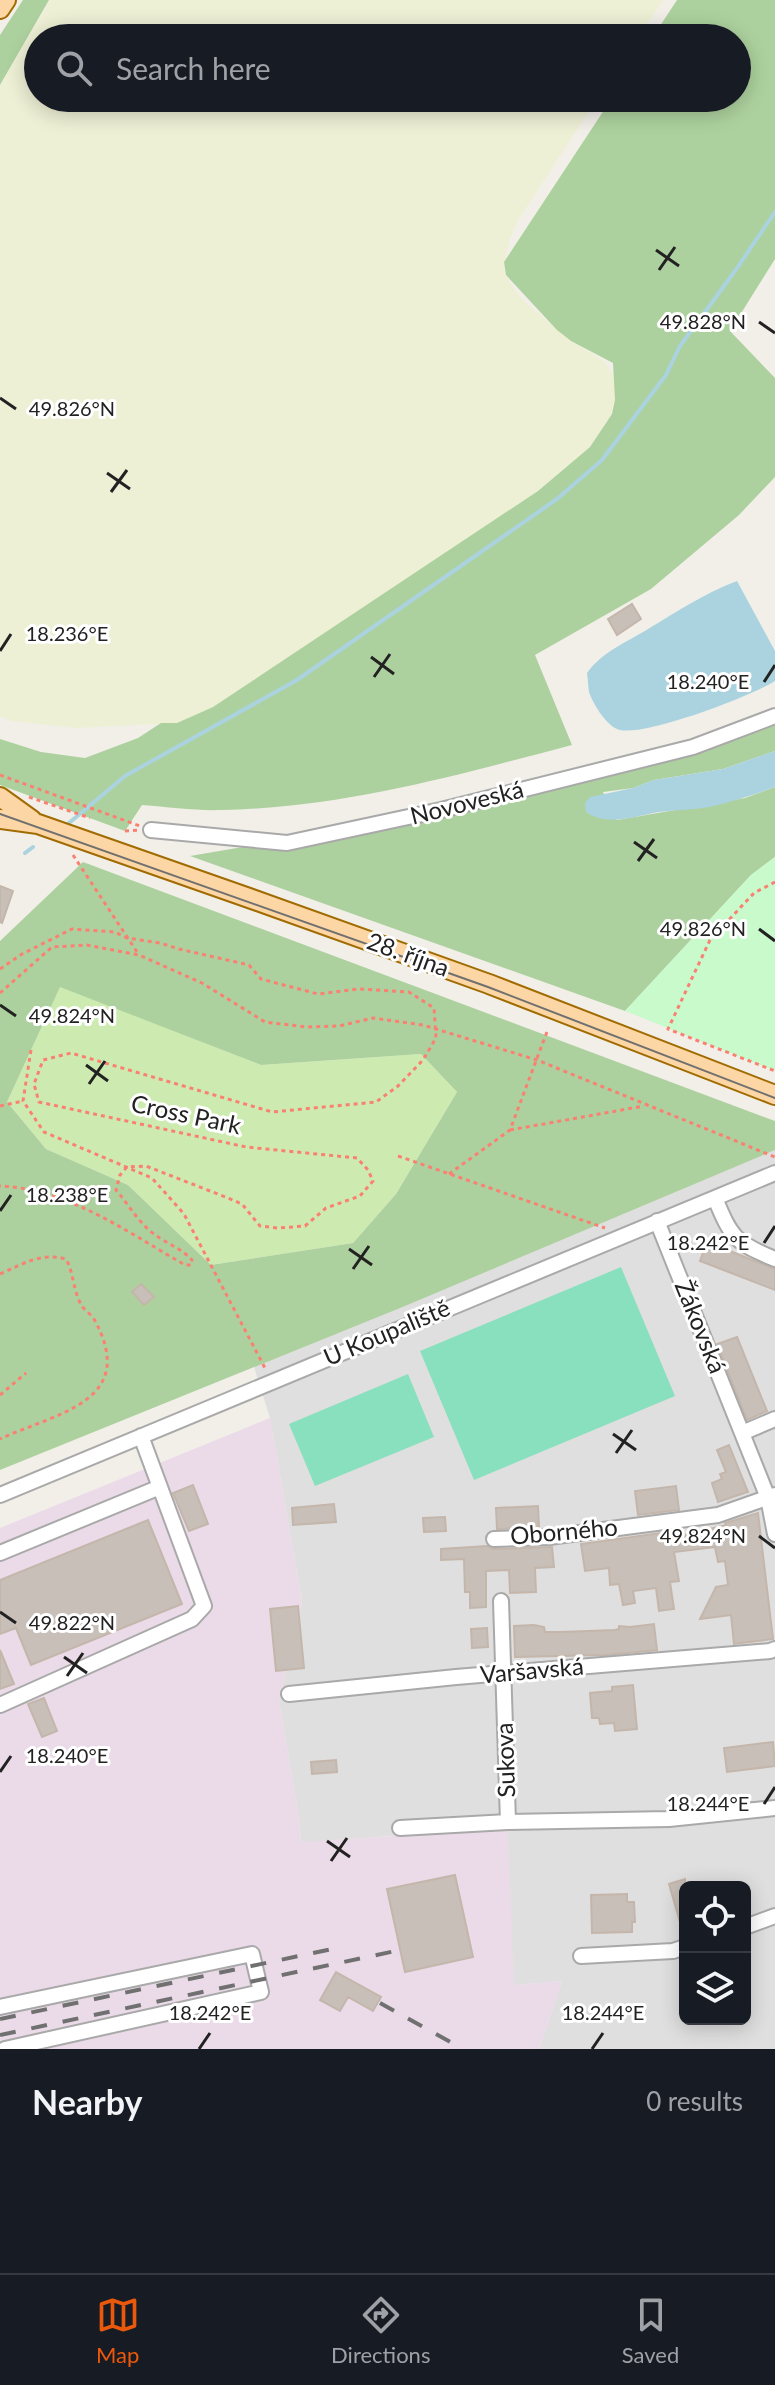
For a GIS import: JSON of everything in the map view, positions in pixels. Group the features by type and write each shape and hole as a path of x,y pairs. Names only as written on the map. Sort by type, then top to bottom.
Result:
{"main road":[{"path":"0,9 6,0"},
{"name":"28. října","path":"0,797 72,844 451,970 775,1095"},
{"name":"28. října","path":"0,819 38,824"}],"street":[{"name":"Novoveská","path":"151,830 287,843 441,810 693,747 775,716"},
{"name":"U Koupaliště","path":"0,1495 775,1173"},
{"path":"715,1198 733,1237 775,1259"},
{"name":"Žákovská","path":"657,1221 742,1433 772,1496 775,1534"},
{"path":"742,1433 775,1419"},
{"path":"0,1705 192,1619 204,1606 141,1436"},
{"path":"0,1553 160,1487"},
{"name":"Oborného","path":"494,1539 549,1537 718,1515 772,1496"},
{"name":"Sukova","path":"501,1601 508,1822"},
{"name":"Varšavská","path":"289,1694 775,1649"},
{"path":"400,1828 669,1819 775,1808"},
{"path":"751,1925 775,1916"},
{"path":"581,1956 679,1949"},
{"path":"0,2007 252,1954 261,1992 5,2049"}],"path":[{"path":"0,775 151,830"},
{"path":"28,797 90,818"},
{"path":"72,844 139,955"},
{"path":"775,882 754,893 710,940 668,1029 775,1071"},
{"path":"0,969 22,954 72,929 115,932 127,938 249,965 261,979 318,994 359,989 409,992 434,1008 434,1028"},
{"path":"0,993 52,947 87,945 139,955 202,983 265,1022 306,1027 339,1026 373,1018 423,1025 537,1060 775,1157"},
{"name":"Cross Park","path":"127,1167 146,1166 228,1198 242,1204 260,1226 278,1228 305,1226 326,1208 360,1196 373,1181 357,1158 246,1147 39,1102 34,1084 43,1060 71,1053 272,1112 376,1102 398,1086 423,1060 436,1038 434,1028"},
{"path":"510,1130 548,1029"},
{"path":"31,1050 23,1101 44,1132 152,1178 184,1214 266,1370"},
{"path":"0,1106 23,1101"},
{"path":"449,1174 510,1130 647,1105"},
{"path":"398,1156 623,1235"},
{"path":"0,1186 17,1187 70,1202 118,1223 185,1265 191,1265 192,1260 187,1255 139,1221 116,1190 120,1175 127,1167"},
{"path":"0,1274 50,1255 66,1259 81,1305 93,1316 108,1356 103,1382 94,1395 75,1408 0,1439"},
{"path":"0,1395 26,1373"}],"shaded area":[{"path":"775,1150 775,2049 539,2049 562,1981 514,1985 427,1833 301,1843 279,1701 302,1602 270,1418 254,1367"},
{"path":"270,1418 302,1602 279,1701 301,1842 502,1829 508,1833 514,1985 562,1981 539,2049 0,2049 0,1528"}],"green space":[{"path":"23,0 49,0 35,24 24,24 24,43 0,85 0,35"},
{"path":"50,0 664,0 647,24 36,24"},
{"path":"677,0 775,0 775,259 730,331 775,378 775,477 739,515 651,589 535,655 572,745 399,788 311,803 212,810 142,805 125,831 0,785 0,739 41,752 85,758 138,738 161,723 177,723 213,707 538,491 590,447 612,414 615,400 613,363 557,330 506,275 504,262 603,112 751,112 751,24 661,24"},
{"path":"24,44 24,112 589,112 518,220 504,262 506,275 525,302 571,341 604,361 615,377 616,400 612,414 590,447 538,491 213,707 177,723 75,728 12,721 0,716 0,85"},
{"path":"775,717 775,751 723,769 603,792 617,820 745,798 775,787 775,857 751,875 625,1011 190,856 444,813"},
{"path":"775,857 775,1071 625,1011 751,875"},
{"path":"83,862 775,1121 775,1150 405,1306 0,1470 0,941","holes":["60,987 261,1065 421,1054 457,1092 396,1194 353,1243 211,1265 128,1185 46,1149 7,1102"]},
{"path":"60,986 261,1065 421,1054 457,1092 396,1194 353,1243 211,1265 128,1185 46,1149 7,1102"},
{"path":"621,1267 675,1396 474,1480 420,1351"},
{"path":"408,1374 434,1437 315,1486 289,1424"}],"water":[{"path":"737,581 775,651 775,681 723,705 652,727 620,730 610,724 597,709 589,692 587,673 593,666 615,648 681,609"},
{"path":"775,751 775,787 751,796 709,807 612,820 586,812 585,803 590,797 654,780 723,769"}],"building":[{"path":"632,604 641,619 617,635 608,619"},
{"path":"0,886 13,891 2,923 0,922"},
{"path":"707,1242 775,1269 775,1290 700,1261"},
{"path":"141,1284 154,1297 144,1305 132,1292"},
{"path":"737,1337 767,1411 747,1420 717,1344"},
{"path":"729,1445 748,1492 718,1502 712,1483 722,1479 720,1474 726,1472 717,1450"},
{"path":"193,1485 208,1524 189,1531 173,1493"},
{"path":"676,1486 679,1510 638,1515 635,1491"},
{"path":"334,1504 336,1522 293,1525 292,1508"},
{"path":"538,1506 539,1527 497,1529 496,1508"},
{"path":"758,1513 773,1639 734,1644 731,1615 700,1619 716,1587 728,1585 725,1561 718,1562 715,1547 674,1552 679,1581 670,1582 674,1609 659,1611 656,1588 633,1591 635,1603 623,1605 619,1584 610,1585 609,1568 585,1571 581,1544 682,1530 685,1535"},
{"path":"445,1517 446,1531 424,1532 423,1518"},
{"path":"148,1520 182,1604 31,1665 16,1628 0,1634 0,1580"},
{"path":"487,1546 494,1549 552,1547 554,1567 535,1568 536,1592 510,1593 509,1570 486,1571 486,1607 470,1608 470,1592 465,1592 464,1559 441,1560 441,1549"},
{"path":"298,1606 304,1668 276,1671 270,1609"},
{"path":"654,1624 657,1650 606,1655 515,1657 514,1626 534,1625 544,1627 545,1632 560,1632 615,1630 619,1626"},
{"path":"487,1628 488,1647 472,1648 471,1629"},
{"path":"0,1650 14,1684 0,1689"},
{"path":"633,1685 637,1729 615,1731 614,1723 600,1724 599,1718 592,1718 590,1693"},
{"path":"44,1698 57,1731 42,1737 28,1704"},
{"path":"773,1742 775,1766 727,1772 724,1748"},
{"path":"336,1760 337,1772 312,1774 311,1762"},
{"path":"455,1875 473,1957 405,1972 387,1889"},
{"path":"685,1879 679,1881 679,1919 669,1884"},
{"path":"627,1894 627,1902 634,1902 632,1932 592,1933 591,1895"},
{"path":"336,1972 381,1997 373,2011 348,1997 340,2011 320,2000"}],"waterway":[{"path":"63,828 125,776 297,680 557,499 602,460 666,375 680,346 775,212"},
{"path":"25,853 33,847"}],"tram line":[{"path":"0,814 488,987 775,1098"}],"railway":[{"path":"0,2019 332,1949"},
{"path":"0,2035 400,1950"},
{"path":"380,2003 463,2049"}]}
